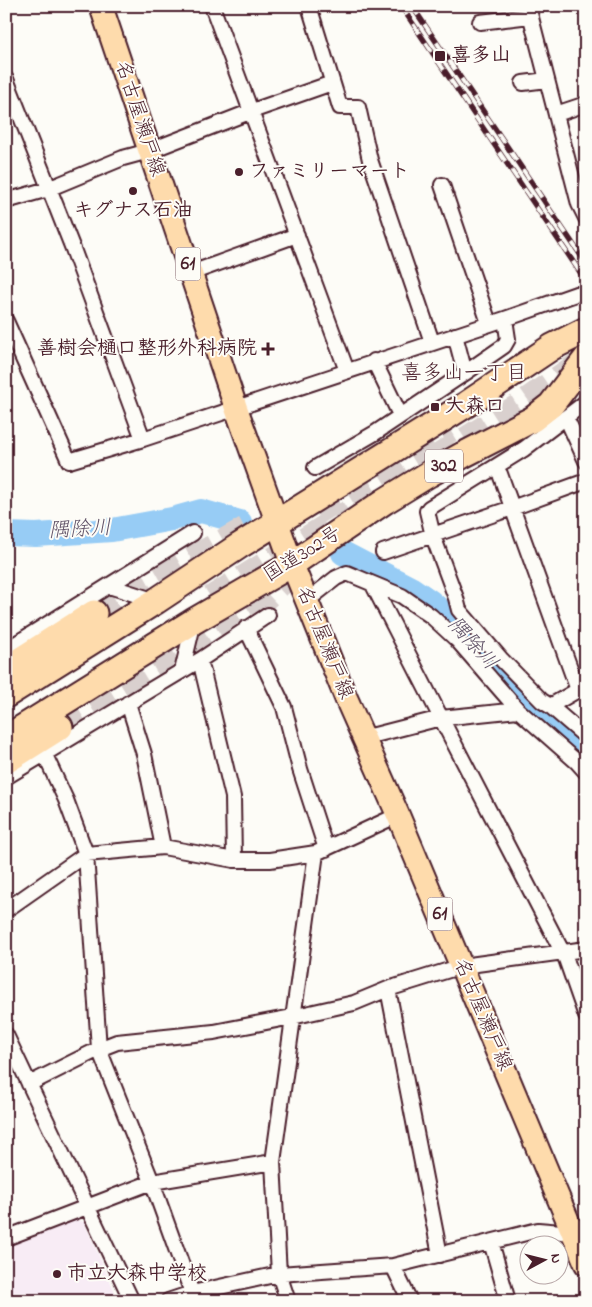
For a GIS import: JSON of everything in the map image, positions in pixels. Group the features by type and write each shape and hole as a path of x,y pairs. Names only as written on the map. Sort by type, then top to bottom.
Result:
{"highway":[{"name":"国道302号","path":"6,695 277,522 467,404 552,347 586,330"},
{"name":"国道302号","path":"6,738 194,621 292,564 422,478 533,419 551,405 586,360"},
{"path":"6,668 94,613"},
{"path":"6,761 60,727"}],"main road":[{"name":"名古屋瀬戸線","path":"102,6 236,408 292,564 363,738 579,1229 586,1264"}],"street":[{"path":"212,6 347,371"},
{"path":"310,6 340,107 358,107 370,160 432,342"},
{"path":"480,22 529,11 579,204 586,218"},
{"path":"6,79 73,249 143,439"},
{"path":"522,83 547,80"},
{"path":"6,202 48,189 123,158 150,151 252,111 332,83"},
{"path":"556,114 586,104"},
{"path":"442,185 490,323"},
{"path":"191,273 297,236"},
{"path":"6,321 69,460 143,439 576,294"},
{"path":"315,468 375,433 504,346 508,338 505,319"},
{"path":"455,334 465,373"},
{"path":"374,361 400,415"},
{"path":"586,402 524,449 427,511 433,536 459,610 502,660 542,701 586,738"},
{"path":"566,417 586,461"},
{"path":"375,433 380,459"},
{"path":"495,467 499,473 582,689 550,706"},
{"path":"383,552 586,481"},
{"path":"6,650 193,533"},
{"path":"308,600 336,578 348,573 402,596 446,629 518,710 586,772"},
{"path":"373,585 566,959 586,1016"},
{"path":"109,586 156,601"},
{"path":"6,777 200,660 268,615"},
{"path":"182,671 194,621"},
{"path":"246,628 284,707 321,851 292,1017 273,1162 279,1274 288,1301"},
{"path":"200,660 232,797 234,860"},
{"path":"128,703 144,754 163,847"},
{"path":"363,738 441,718 518,710"},
{"path":"44,753 66,800 86,854 99,1049 152,1182 192,1293"},
{"path":"6,910 86,854 163,847 234,860 270,860 321,851 398,815"},
{"path":"29,1084 117,1042 214,1032 292,1017 354,1003 388,988 462,966 586,949"},
{"path":"388,988 440,1255"},
{"path":"6,1034 132,1301"},
{"path":"6,1238 152,1182 273,1162"},
{"path":"168,1301 192,1293 279,1274 393,1266 538,1230 579,1229"},
{"path":"491,1242 508,1301"},
{"path":"393,1266 410,1301"}],"shaded area":[{"name":"市立大森中学校","path":"73,1219 84,1222 119,1301 6,1301 6,1248"}],"waterway":[{"name":"隅除川","path":"6,534 36,535 112,530 172,519 201,511 240,522"},
{"name":"隅除川","path":"343,553 412,589 431,602 460,627 503,678 586,755"}],"tunnel":[{"path":"434,459 520,405 580,363"},
{"path":"316,513 450,430"},
{"path":"211,598 349,512"},
{"path":"94,613 254,524"},
{"path":"60,727 259,604 302,564"}],"railway":[{"path":"401,6 586,281"},
{"path":"412,6 586,263"}],"place":[{"name":"喜多山","path":"440,56"},
{"name":"ファミリーマート","path":"239,172"},
{"name":"キグナス石油","path":"133,191"},
{"name":"善樹会樋口整形外科病院","path":"268,349"},
{"name":"大森口","path":"435,407"},
{"name":"市立大森中学校","path":"57,1274"}],"district":[{"name":"喜多山一丁目","path":"464,374"}]}
